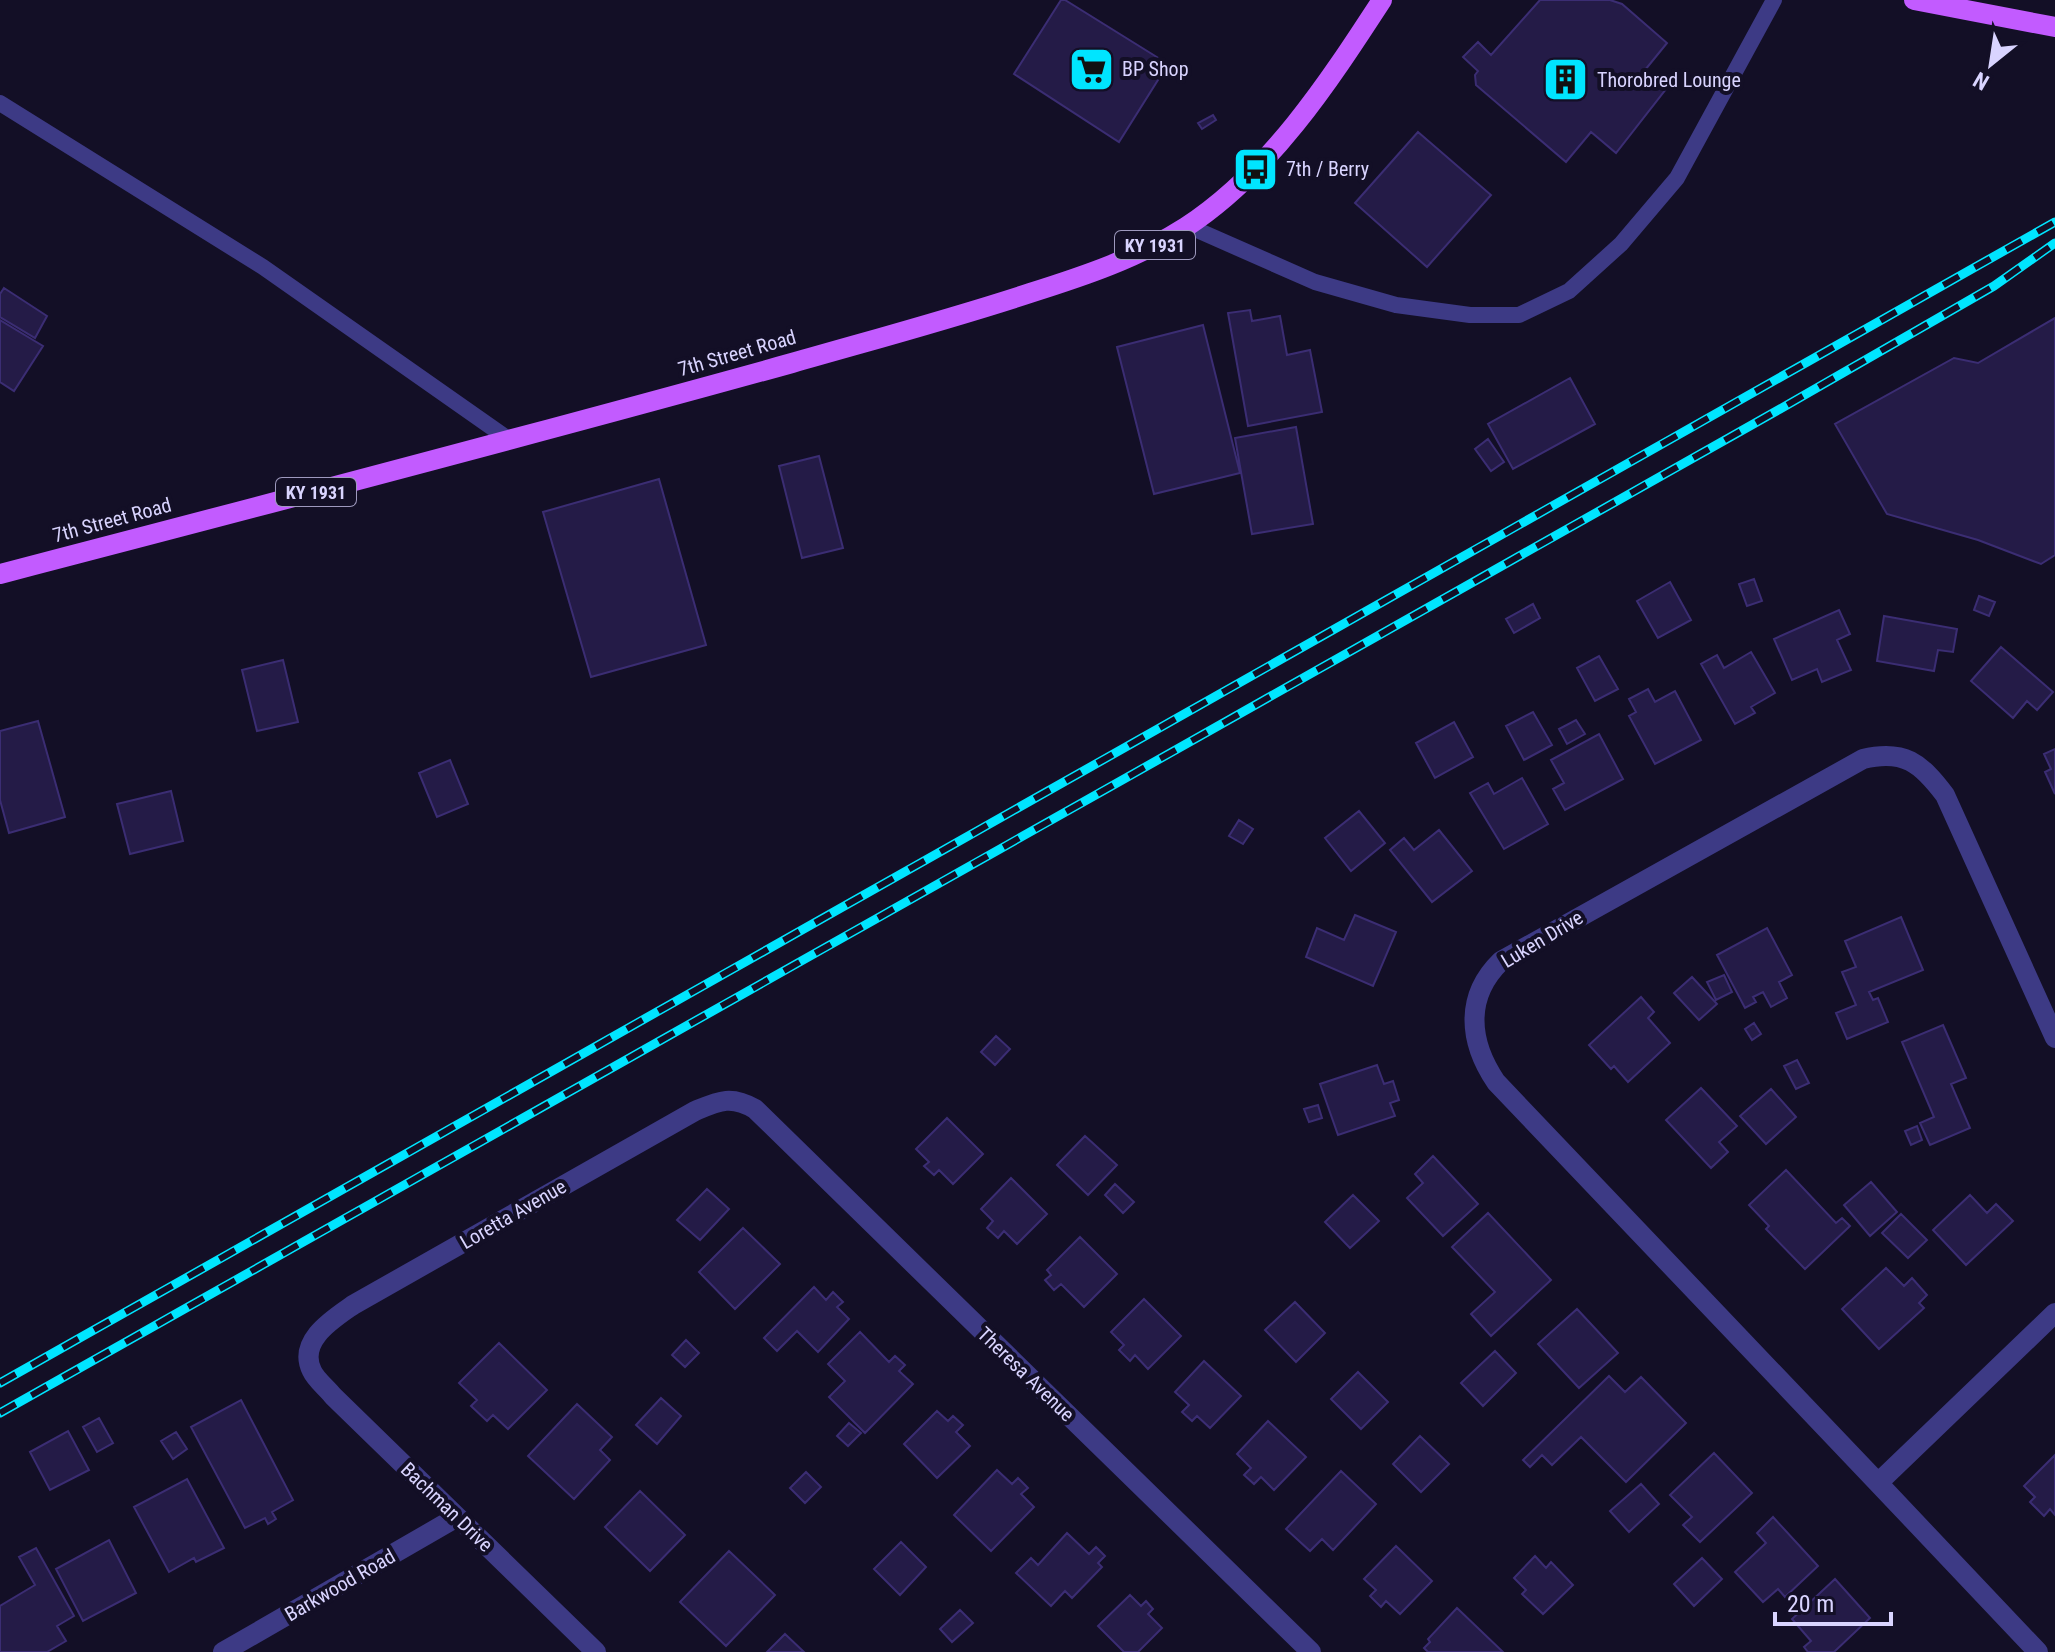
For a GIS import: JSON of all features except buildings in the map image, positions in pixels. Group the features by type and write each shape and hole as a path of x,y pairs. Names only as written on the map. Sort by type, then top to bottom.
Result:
{"main road":[{"name":"7th Street Road","path":"0,574 511,441 978,310 1100,270 1158,244 1223,199 1291,129 1342,61 1382,0"},
{"path":"1914,0 2055,27"}],"street":[{"name":"Luken Drive","path":"2038,1652 1496,1082 1484,1064 1474,1024 1478,993 1488,974 1501,961 1863,759 1885,754 1911,760 1930,775 1945,795 2055,1038"},
{"name":"Loretta Avenue","path":"309,1356 311,1343 328,1322 353,1305 695,1111 716,1102 739,1099"},
{"name":"Theresa Avenue","path":"739,1099 755,1109 1311,1652"},
{"path":"1878,1483 2055,1313"},
{"name":"Bachman Drive","path":"309,1356 312,1371 333,1396 596,1652"},
{"name":"Barkwood Road","path":"223,1652 457,1517"}],"lane":[{"path":"1188,226 1315,282 1396,305 1470,315 1519,315 1569,291 1621,244 1677,178 1774,0"},
{"path":"0,103 263,267 511,441"}],"railway":[{"path":"0,1383 2055,222"},
{"path":"0,1413 1780,409 1994,286 2055,243"}],"place":[{"name":"BP Shop","path":"1091,69"},
{"name":"Thorobred Lounge","path":"1566,80"},
{"name":"7th / Berry","path":"1255,169"}]}
